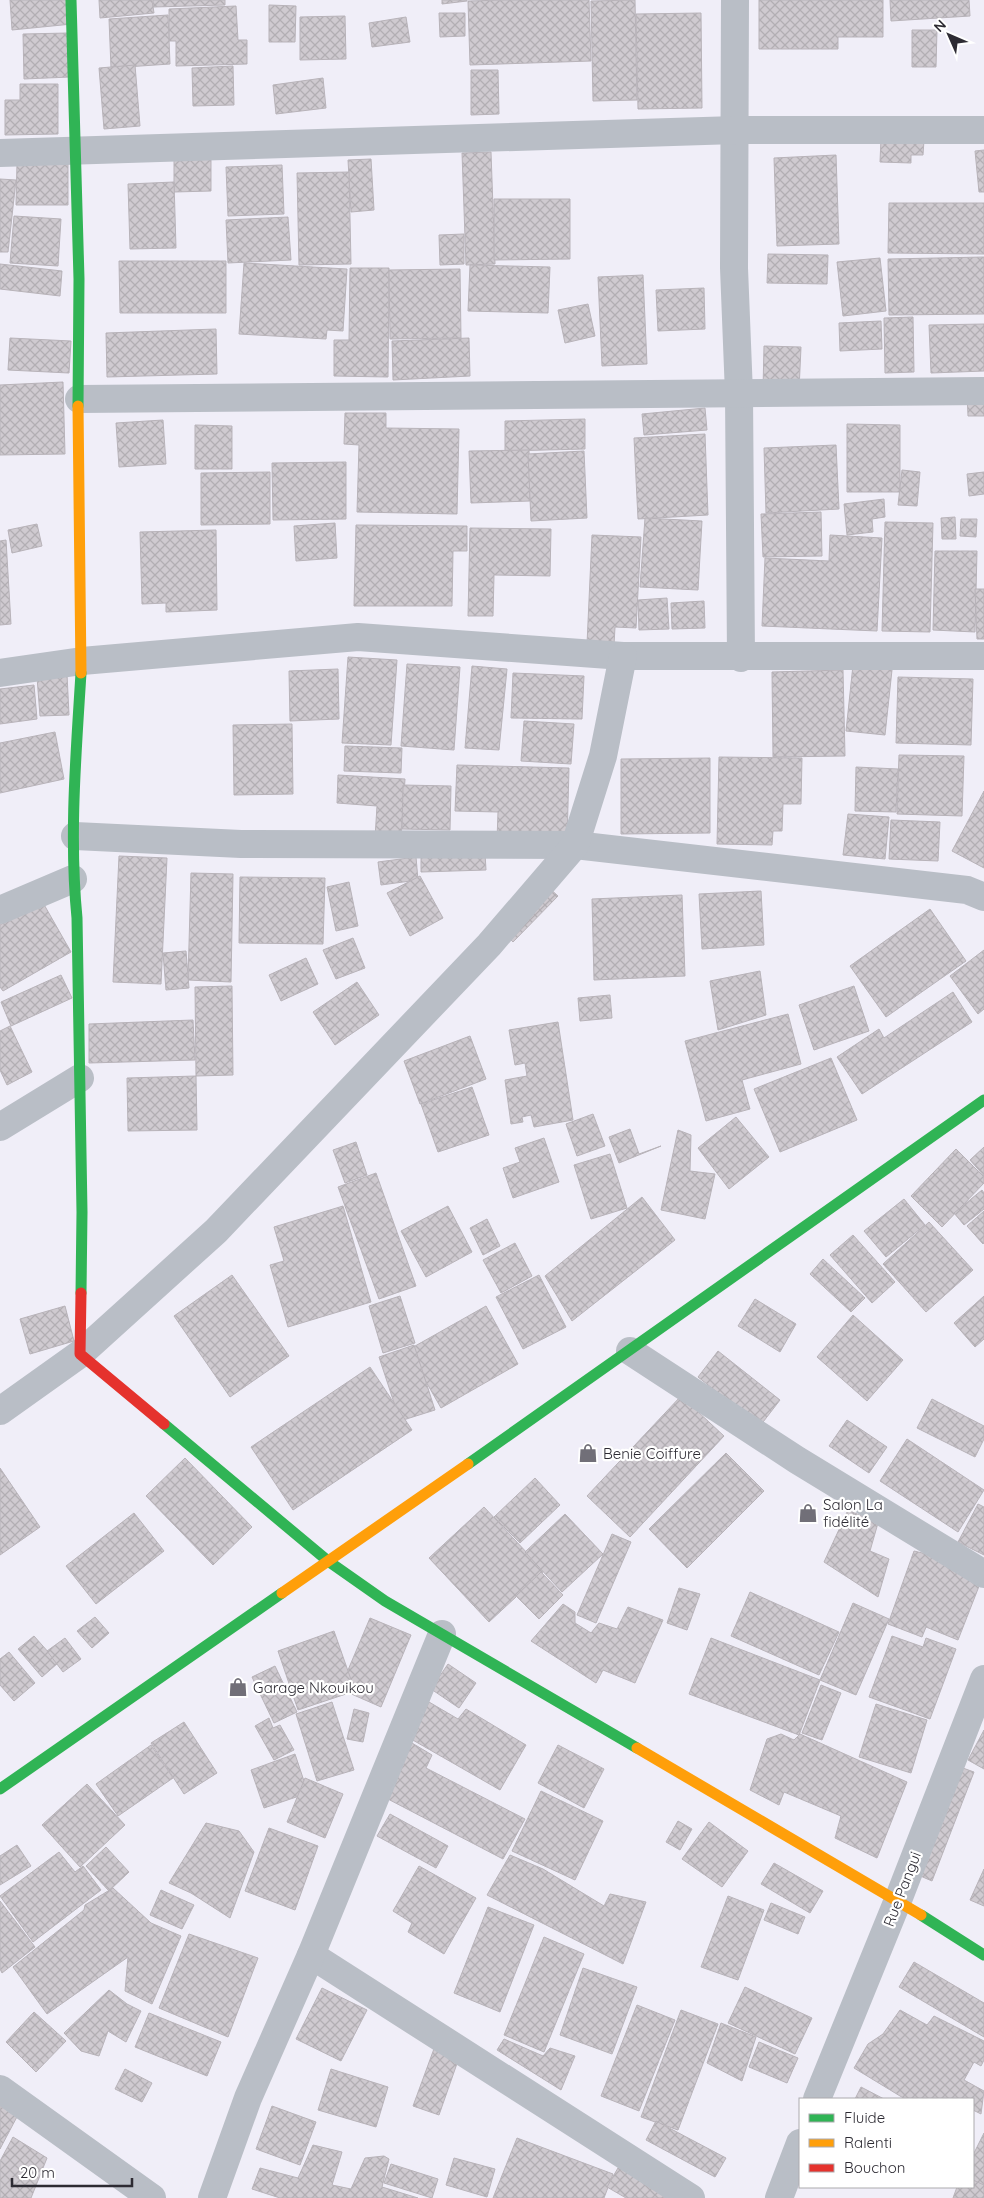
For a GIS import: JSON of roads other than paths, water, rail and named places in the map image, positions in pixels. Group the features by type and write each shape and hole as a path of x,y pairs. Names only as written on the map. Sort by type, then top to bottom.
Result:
{"main road":[{"path":"71,0 79,279 78,522 82,661 75,764 73,879 77,918 82,1212 80,1354 328,1560 385,1601 898,1900 984,1955"},
{"path":"0,1789 630,1350 984,1100"}],"street":[{"path":"735,0 734,268 739,394 741,658"},
{"path":"0,153 75,149 380,143 736,130 984,130"},
{"path":"79,399 984,391"},
{"path":"0,673 82,661 358,638 623,656 741,658 984,656"},
{"path":"0,1411 80,1354 216,1231 489,945 575,845 603,756 623,656"},
{"path":"75,836 241,844 575,845 967,890 984,897"},
{"path":"0,910 73,879"},
{"path":"0,1127 80,1078"},
{"path":"630,1350 797,1460 984,1574"},
{"path":"212,2198 248,2098 311,1955 442,1634"},
{"name":"Rue Pangui","path":"817,2098 898,1900 984,1679"},
{"path":"311,1955 691,2198"},
{"path":"0,2089 152,2198"},
{"path":"779,2198 799,2146"}],"place":[{"name":"Benie Coiffure","path":"588,1453"},
{"name":"Salon La fidélité","path":"808,1513"},
{"name":"Garage Nkouikou","path":"238,1687"}]}
